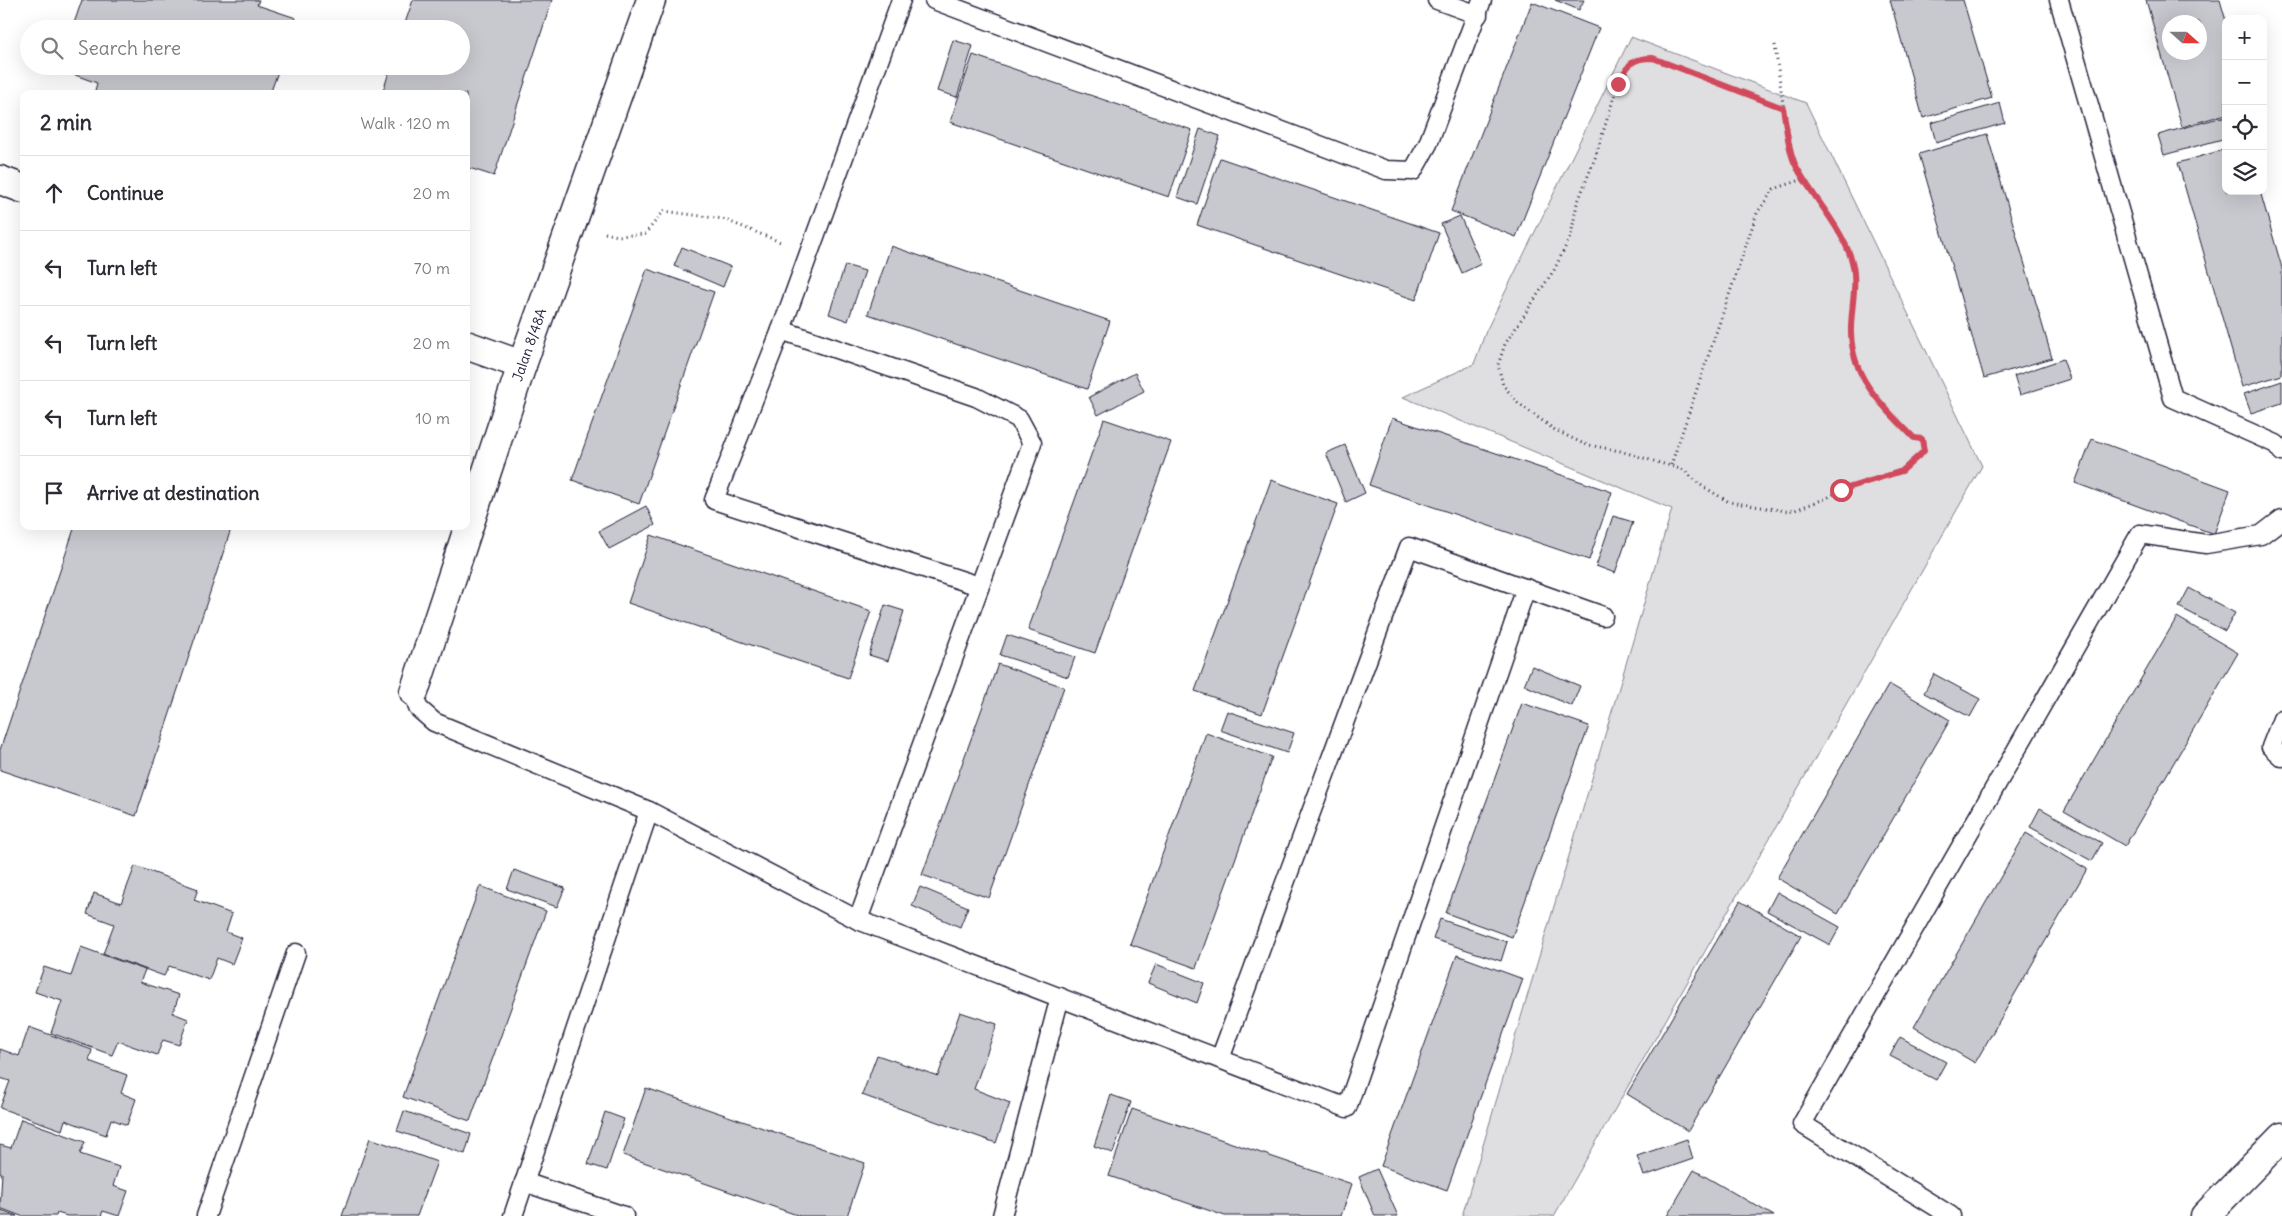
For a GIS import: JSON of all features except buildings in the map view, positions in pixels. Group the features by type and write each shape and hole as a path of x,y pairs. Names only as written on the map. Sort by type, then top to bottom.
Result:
{"street":[{"name":"Jalan 8/48A","path":"470,522 522,365 650,0"},
{"path":"0,180 20,188"},
{"path":"470,346 522,365"},
{"name":"Jalan 8/48A","path":"414,692 468,530"},
{"path":"2205,1216 2282,1137"}],"lane":[{"path":"901,0 781,330 714,500 979,586"},
{"path":"934,0 1386,170 1413,171 1428,144 1480,7 1437,0"},
{"path":"2060,0 2173,398 2276,444 2282,452"},
{"path":"781,330 976,397 1019,419 1032,443 858,920"},
{"path":"1951,1216 1802,1124 2140,534 2206,544 2261,535 2282,518"},
{"path":"1220,1059 1409,547 1603,616"},
{"path":"414,692 418,708 434,722 648,811 858,920 1346,1108 1526,588"},
{"path":"2282,719 2271,747 2282,757"},
{"path":"513,1216 648,811"},
{"path":"206,1216 296,953"},
{"path":"1002,1216 1060,998"},
{"path":"524,1182 624,1216"}],"path":[{"path":"1775,44 1783,108 1794,162 1842,237 1852,260 1854,284 1851,334 1855,358 1869,391 1914,438 1922,439 1924,451 1902,471 1841,490 1827,498 1795,510 1786,511 1729,502 1699,484 1684,470 1620,451 1584,444 1555,430 1518,403 1503,385 1498,365 1505,344 1554,270 1570,235 1577,204 1595,158 1618,84 1627,66 1638,58 1653,58 1783,108"},
{"path":"1671,465 1757,213 1774,188 1804,179"},
{"path":"571,225 618,236 645,234 664,211 723,219 809,253"}],"shaded area":[{"path":"1631,37 1806,103 1982,466 1554,1216 1462,1216 1672,509 1403,397 1474,364 1486,331"}],"route":[{"path":"1618,84 1627,66 1638,58 1653,58 1783,108 1794,162 1842,237 1852,260 1854,284 1851,334 1855,358 1869,391 1914,438 1922,439 1924,451 1902,471 1872,482 1841,490"}]}
